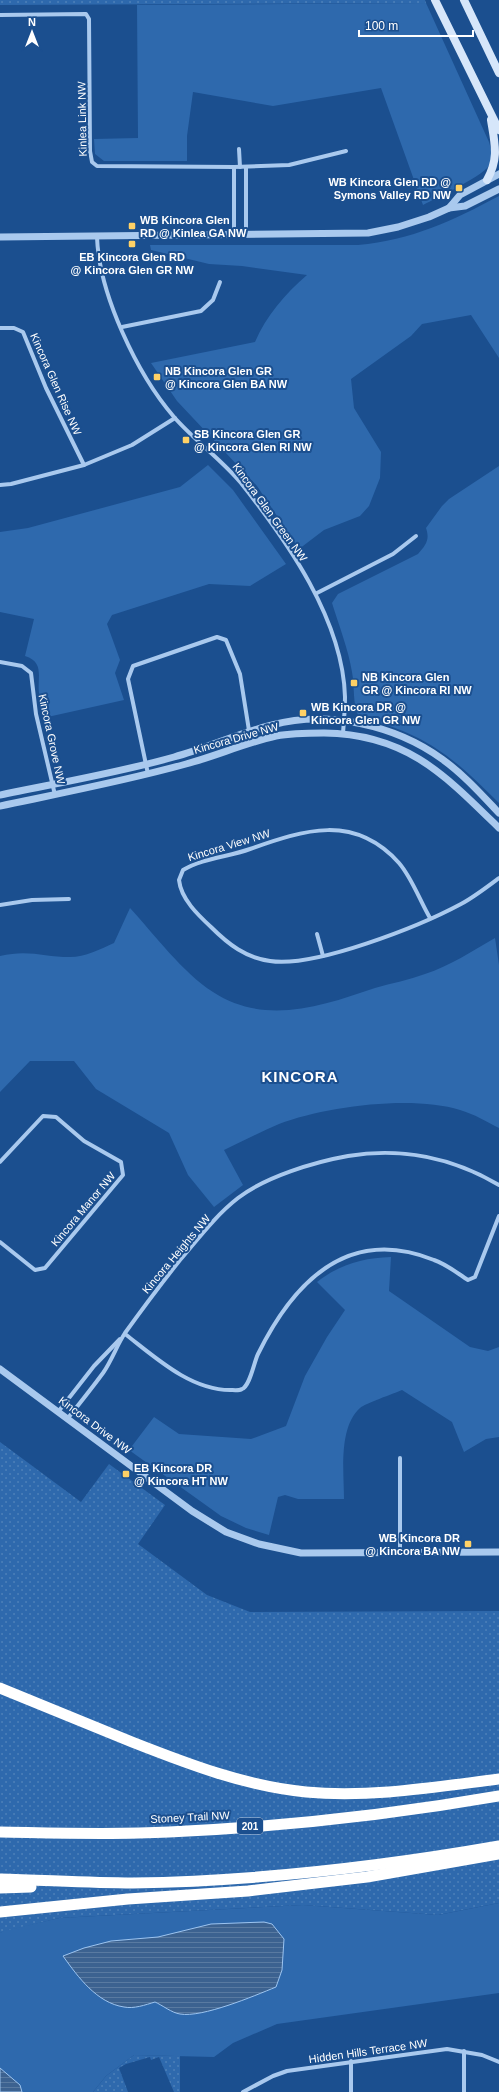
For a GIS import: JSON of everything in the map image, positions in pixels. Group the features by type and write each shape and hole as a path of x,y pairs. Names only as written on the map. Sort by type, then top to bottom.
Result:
{"highway":[{"path":"0,1686 31,1701 201,1768 276,1788 312,1792 350,1793 431,1788 499,1779"},
{"name":"Stoney Trail NW","path":"0,1832 168,1832 242,1827 349,1818 447,1805 499,1796"},
{"path":"0,1888 203,1880 372,1865 499,1846"},
{"path":"0,1912 128,1899 248,1891 367,1877 499,1854"},
{"path":"0,1879 132,1882"}],"main road":[{"path":"435,0 499,130"},
{"path":"464,0 499,73"},
{"path":"487,180 495,168 497,158 489,109"}],"street":[{"name":"Kinlea Link NW","path":"0,15 86,14 89,19 90,151 92,162 97,166 246,167 289,165 346,151"},
{"path":"240,149 240,167"},
{"path":"234,167 234,235"},
{"path":"246,167 246,235"},
{"path":"449,208 460,195 499,174"},
{"path":"0,237 368,233 398,227 449,208 465,206 499,189"},
{"name":"Kincora Glen Green NW","path":"97,237 98,256 107,295 134,356 150,383 175,418 223,463 241,483 317,593 329,625 342,669 345,696 343,733"},
{"path":"122,327 201,311 213,300 220,282"},
{"name":"Kincora Glen Rise NW","path":"0,328 14,328 22,332 46,388 84,465"},
{"path":"0,485 11,484 84,465 132,445 175,418"},
{"path":"317,593 393,554 416,536"},
{"path":"148,774 128,679 133,666 217,637 226,640 235,658 240,674 248,732 252,743"},
{"name":"Kincora Grove NW","path":"0,662 22,666 31,673 36,714 55,795"},
{"name":"Kincora Drive NW","path":"0,795 175,757 248,732 294,720 319,719 344,721 388,731 424,748 455,769 499,813"},
{"name":"Kincora Drive NW","path":"0,806 148,774 187,764 277,736 300,733 343,733 387,743 419,758 451,781 499,828"},
{"name":"Kincora View NW","path":"430,918 400,864 375,842 362,836 342,832 328,830 304,832 197,864 183,870 179,880 186,899 200,916 238,950 258,958 278,962 298,961 323,956 408,929 462,904 499,878"},
{"path":"0,905 32,900 69,899"},
{"path":"317,934 323,956"},
{"name":"Kincora Manor NW","path":"0,1162 43,1116 56,1117 84,1141 120,1162 124,1170 123,1175 45,1268 35,1270 0,1242"},
{"name":"Kincora Heights NW","path":"58,1412 94,1366 124,1334 200,1236 238,1198 277,1178 313,1165 340,1158 385,1152 414,1154 445,1161 468,1169 499,1185"},
{"path":"124,1334 168,1367 189,1379 220,1390 241,1390 247,1386 256,1358 270,1330 283,1309 298,1291 318,1272 357,1253 385,1250 404,1251 434,1260 468,1280 475,1277 499,1216"},
{"name":"Kincora Heights NW","path":"68,1418 104,1371 124,1334"},
{"name":"Kincora Drive NW","path":"0,1369 192,1511 226,1532 259,1544 301,1553 499,1552"},
{"path":"400,1458 400,1553"},
{"name":"Hidden Hills Terrace NW","path":"243,2092 287,2071 447,2049 482,2055 499,2062"},
{"path":"464,2052 464,2092"},
{"path":"351,2061 351,2092"}],"shaded area":[{"path":"0,0 425,0 426,3 0,5"},
{"path":"426,3 489,142 492,158 491,163 480,174 423,205 381,88 273,106 193,92 187,136 187,161 104,161 95,154 94,139 138,138 137,5"},
{"path":"499,196 499,358 471,315 422,324 411,336 351,379 354,408 381,452 380,478 369,506 360,516 324,530 299,549 257,486 177,401 151,363 255,342 270,314 291,290 307,275 242,266 209,264 151,250 150,245 358,245 396,239 414,234 465,214"},
{"path":"208,465 233,490 286,564 250,586 209,584 112,615 107,624 120,660 115,673 124,700 43,718 39,700 38,666 35,662 25,656 34,619 0,612 0,532 28,528 180,487"},
{"path":"499,466 499,803 466,772 436,748 402,731 359,717 355,707 353,678 346,646 332,603 338,594 418,554 423,548 428,536 426,528 442,506 449,499"},
{"path":"130,908 169,953 191,975 213,992 233,1002 253,1008 273,1010 294,1010 314,1006 419,976 452,963 495,938 499,965 499,1128 460,1110 418,1103 394,1103 345,1108 320,1112 298,1118 279,1124 224,1150 243,1185 214,1207 188,1175 169,1133 96,1089 74,1061 30,1061 0,1092 0,956 28,953 61,957 76,957 93,952 114,943"},
{"path":"391,1257 389,1291 470,1347 488,1351 499,1347 499,1437 486,1439 464,1452 452,1422 402,1390 374,1401 360,1408 348,1427 345,1439 343,1464 344,1499 298,1499 285,1495 278,1497 269,1535 246,1528 221,1516 129,1450 154,1417 179,1434 251,1439 286,1426 305,1376 327,1337 345,1310 317,1282 343,1266 371,1259"},
{"path":"0,1442 81,1502 109,1464 165,1505 138,1544 207,1595 250,1612 499,1611 499,1903 438,1915 303,1905 59,1918 0,1933"},
{"path":"499,1903 499,1993 277,2024 233,2043 214,2057 134,2055 106,2076 93,2092 0,2092 0,1933 4,1931 59,1918 303,1905 438,1915"},
{"path":"264,1922 272,1924 284,1939 282,1970 276,1987 255,1996 201,2013 180,2014 170,2011 155,2002 132,2007 114,2005 97,1995 89,1988 63,1956 84,1948 111,1941 158,1937 211,1924"},
{"path":"134,2055 180,2056 180,2092 174,2092 159,2057 151,2060 150,2057 126,2064 119,2068 128,2092 93,2092 106,2076"},
{"path":"0,2068 20,2085 22,2092 0,2092"}],"place":[{"name":"WB Kincora Glen RD @ Symons Valley RD NW","path":"459,188"},
{"name":"WB Kincora Glen RD @ Kinlea GA NW","path":"132,226"},
{"name":"EB Kincora Glen RD @ Kincora Glen GR NW","path":"132,244"},
{"name":"NB Kincora Glen GR @ Kincora Glen BA NW","path":"157,377"},
{"name":"SB Kincora Glen GR @ Kincora Glen RI NW","path":"186,440"},
{"name":"NB Kincora Glen GR @ Kincora RI NW","path":"354,683"},
{"name":"WB Kincora DR @ Kincora Glen GR NW","path":"303,713"},
{"name":"EB Kincora DR @ Kincora HT NW","path":"126,1474"},
{"name":"WB Kincora DR @ Kincora BA NW","path":"468,1544"}],"district":[{"name":"KINCORA","path":"300,1076"}]}
